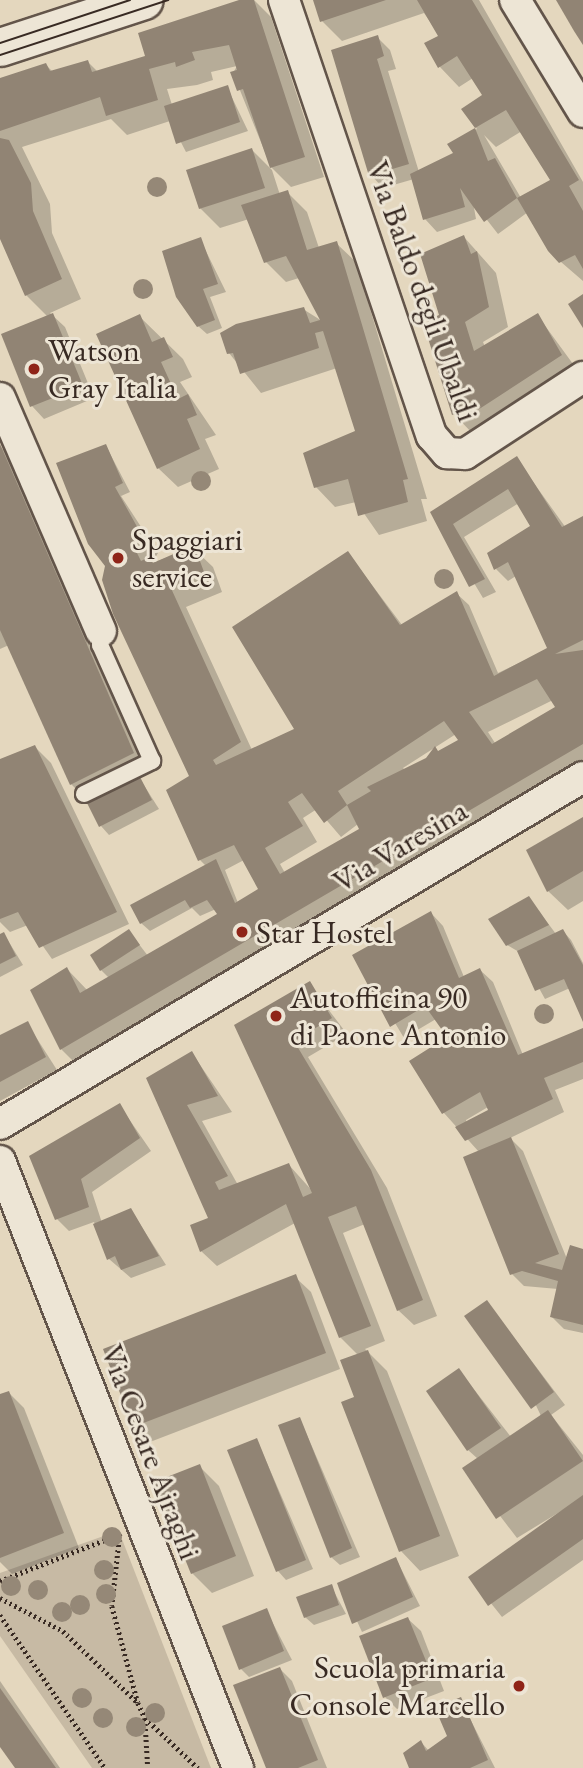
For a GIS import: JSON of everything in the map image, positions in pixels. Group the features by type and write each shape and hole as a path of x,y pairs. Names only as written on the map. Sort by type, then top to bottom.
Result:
{"street":[{"path":"0,47 144,0"},
{"name":"Via Baldo degli Ubaldi","path":"284,0 432,436 447,453 465,454 583,377"},
{"path":"514,0 583,113"},
{"path":"0,398 101,631"},
{"name":"Via Varesina","path":"0,1124 583,777"},
{"name":"Via Cesare Ajraghi","path":"0,1161 238,1768"}],"lane":[{"path":"84,794 152,761 100,645 101,631"}],"path":[{"path":"0,1581 120,1534 112,1606 138,1703 145,1718 148,1768"},
{"path":"0,1598 63,1631 138,1703"},
{"path":"0,1615 105,1768"},
{"path":"145,1718 198,1768"}],"shaded area":[{"path":"112,1533 120,1534 211,1768 92,1768 0,1636 0,1573"}],"building":[{"path":"239,0 254,0 305,157 270,168 243,89 237,91 230,72 237,70 229,45 192,52 195,60 176,67 175,62 149,69 158,100 106,116 100,97 0,131 0,78 46,63 50,71 88,60 92,72 145,56 138,33"},
{"path":"313,0 386,0 320,22"},
{"path":"417,0 472,0 579,180 569,186 583,211 583,269 575,255 559,263 548,251 517,198 550,180 506,110 475,128 461,109 482,95 457,56 438,68 424,43 438,36"},
{"path":"556,0 583,0 583,45 574,31"},
{"path":"378,35 384,56 377,59 409,164 369,176 331,50"},
{"path":"228,85 240,122 176,144 164,106"},
{"path":"475,128 488,161 495,158 517,198 484,222 460,188 465,207 423,220 410,174 453,153 447,144"},
{"path":"0,138 9,140 31,183 33,211 62,279 25,296 0,239"},
{"path":"252,148 265,188 199,209 186,170"},
{"path":"288,190 307,250 337,241 408,479 403,480 408,502 358,516 348,479 314,488 303,453 355,431 323,331 315,333 319,348 240,374 233,353 227,354 220,333 236,324 304,307 310,323 320,320 286,256 264,263 241,205"},
{"path":"464,235 471,254 477,251 489,307 465,322 474,351 538,313 562,355 470,415 466,410 452,415 427,335 433,332 427,320 439,315 420,254"},
{"path":"201,237 218,284 203,289 215,320 197,327 176,297 162,251"},
{"path":"583,294 583,328 568,304"},
{"path":"53,313 83,386 30,407 1,334"},
{"path":"140,314 152,342 164,337 173,357 161,362 178,399 188,394 197,415 187,419 200,449 157,469 96,334"},
{"path":"0,444 134,753 70,785 0,630"},
{"path":"106,444 123,483 115,487 140,532 132,543 141,561 149,557 153,563 194,545 204,572 170,586 241,742 213,760 216,765 294,729 232,627 348,551 400,625 457,591 494,676 547,648 508,562 494,570 487,553 530,526 508,489 453,524 485,579 469,587 430,512 517,456 562,527 583,516 583,640 555,654 583,650 583,744 60,1050 30,990 67,967 80,993 217,914 207,900 190,908 185,900 140,924 130,905 216,859 235,903 258,889 234,845 198,861 166,790 189,776 113,614 102,580 105,566 88,544 56,463","holes":["537,679 555,707 492,744 469,712","444,721 458,740 438,751 435,746 426,758 367,787 371,791 347,805 338,791","302,793 324,823 347,805 359,829 280,874 265,848 303,826 288,802"]},
{"path":"35,745 117,912 39,948 18,912 0,919 0,759"},
{"path":"140,777 152,800 99,827 87,803"},
{"path":"583,817 583,871 547,892 526,850"},
{"path":"529,896 549,925 506,946 488,919"},
{"path":"431,911 459,978 480,968 518,1055 583,1028 583,1062 544,1078 553,1099 465,1141 455,1127 488,1110 480,1092 442,1114 409,1061 447,1037 425,1006 390,1027 352,955"},
{"path":"129,929 140,945 100,971 90,955"},
{"path":"563,929 583,965 583,1022 564,979 535,991 517,951"},
{"path":"4,932 16,956 0,964 0,934"},
{"path":"310,981 332,1018 294,1041 371,1170 423,1300 397,1311 356,1206 328,1217 371,1326 339,1338 286,1204 200,1252 190,1225 208,1218 146,1078 192,1051 218,1096 187,1105 228,1176 215,1182 219,1190 289,1163 303,1197 312,1193 234,1025"},
{"path":"28,1021 46,1057 0,1082 0,1035"},
{"path":"120,1103 140,1138 81,1179 89,1207 55,1220 29,1156"},
{"path":"511,1137 559,1254 535,1263 562,1270 570,1245 583,1249 583,1325 550,1317 558,1281 522,1271 510,1275 463,1157"},
{"path":"131,1208 159,1256 121,1270 115,1256 107,1260 93,1224"},
{"path":"296,1274 326,1353 133,1427 103,1349"},
{"path":"487,1300 554,1392 531,1409 464,1316"},
{"path":"368,1350 440,1536 399,1552 341,1402 354,1397 340,1360"},
{"path":"459,1368 501,1428 467,1451 426,1391"},
{"path":"9,1391 64,1533 0,1558 0,1394"},
{"path":"548,1410 583,1461 496,1519 462,1468"},
{"path":"300,1417 352,1548 330,1558 278,1425"},
{"path":"257,1438 306,1560 276,1572 227,1450"},
{"path":"200,1464 236,1556 191,1574 154,1482"},
{"path":"583,1495 583,1539 488,1606 468,1577"},
{"path":"396,1557 413,1597 352,1624 337,1583"},
{"path":"332,1584 339,1605 304,1618 296,1597"},
{"path":"267,1608 284,1651 239,1670 222,1626"},
{"path":"408,1617 433,1678 383,1698 359,1636"},
{"path":"280,1667 318,1760 298,1768 266,1768 233,1685"},
{"path":"0,1688 56,1768 15,1768 0,1747"},
{"path":"461,1697 488,1760 470,1768 409,1768 403,1753 421,1740 426,1751 447,1736 435,1708"}],"tram line":[{"path":"0,43 130,0"},
{"path":"0,55 168,0"}],"place":[{"name":"Watson Gray Italia","path":"34,369"},
{"name":"Spaggiari service","path":"118,558"},
{"name":"Star Hostel","path":"242,932"},
{"name":"Autofficina 90 di Paone Antonio","path":"276,1016"},
{"name":"Scuola primaria Console Marcello","path":"519,1686"}]}
